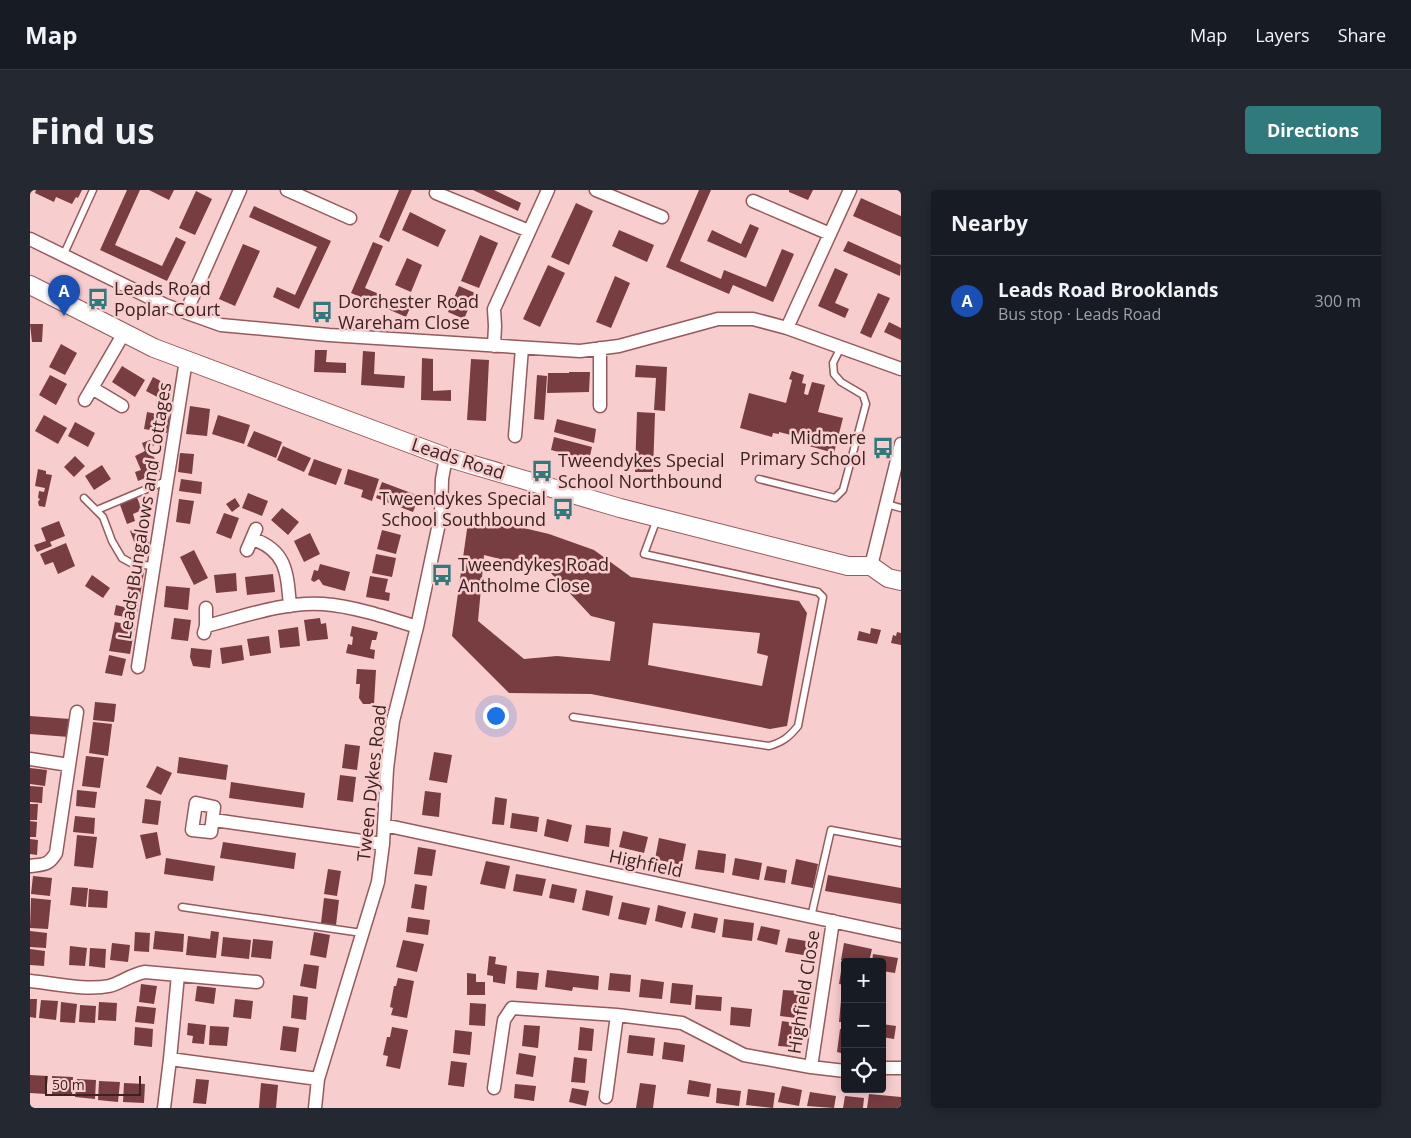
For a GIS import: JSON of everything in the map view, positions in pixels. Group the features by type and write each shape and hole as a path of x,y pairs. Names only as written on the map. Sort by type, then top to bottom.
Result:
{"main road":[{"name":"Leads Road","path":"30,285 154,348 446,457 658,518 848,566 870,566 888,578 901,581"}],"street":[{"path":"186,312 240,190"},
{"path":"287,190 350,218"},
{"path":"494,346 494,309 548,190"},
{"path":"596,190 662,217"},
{"path":"787,328 850,190"},
{"path":"434,196 529,231"},
{"path":"753,201 830,234"},
{"path":"30,239 165,305 221,325 329,335 580,351 619,346 718,319 753,319 787,328 901,368"},
{"path":"85,400 124,333"},
{"path":"515,436 522,348"},
{"path":"600,348 600,406"},
{"name":"Leads Bungalows and Cottages","path":"138,667 186,360"},
{"path":"92,388 122,406"},
{"path":"870,566 901,444"},
{"name":"Tween Dykes Road","path":"315,1108 318,1079 378,882 383,844 387,769 393,721 417,626 441,514 442,479 446,457"},
{"path":"252,540 266,544 283,560 288,577 290,606"},
{"path":"206,608 205,630 290,606 323,604 374,614 417,626"},
{"path":"30,866 45,865 51,861 56,853 77,712"},
{"path":"30,759 69,765"},
{"path":"214,820 383,844"},
{"name":"Highfield","path":"384,825 901,936"},
{"name":"Highfield Close","path":"811,1067 833,922"},
{"path":"30,981 91,987 109,986 145,972 257,982"},
{"path":"164,1108 178,975"},
{"name":"Highfield Close","path":"494,1088 504,1020 512,1008 617,1015 682,1023 744,1055 811,1067 841,1070"},
{"path":"606,1096 615,1074 617,1015"},
{"path":"170,1059 318,1079"},
{"path":"886,1068 901,1068"}],"lane":[{"path":"63,256 93,190"},
{"path":"759,479 835,498 843,490 866,404 863,395 841,382 834,374 833,363 841,347"},
{"path":"97,510 167,480"},
{"path":"84,498 103,517 112,541 122,558 133,564 154,566"},
{"path":"886,504 901,508"},
{"path":"573,717 769,746 781,743 798,726 823,597 818,592 644,554 658,518"},
{"path":"811,917 831,830 901,843"},
{"path":"182,907 362,933"}],"building":[{"path":"36,190 82,190 72,204 56,197 54,202 35,193"},
{"path":"127,190 140,190 115,245 162,266 176,237 186,242 167,281 100,250"},
{"path":"149,190 174,190 169,200"},
{"path":"399,190 412,190 389,242 379,237"},
{"path":"473,190 494,190 521,203 518,211"},
{"path":"699,190 711,190 680,261 721,279 724,270 766,287 782,249 794,254 773,302 733,285 729,294 666,267"},
{"path":"789,190 813,190 808,200 789,192"},
{"path":"196,191 212,199 195,235 179,228"},
{"path":"861,198 901,216 901,237 853,216"},
{"path":"576,203 593,211 569,265 551,257"},
{"path":"254,206 331,241 299,309 273,297 277,287 295,295 317,247 249,217"},
{"path":"410,212 446,230 438,247 402,230"},
{"path":"750,224 759,228 746,258 707,241 712,230 741,244"},
{"path":"619,230 654,245 647,262 612,246"},
{"path":"480,235 498,243 479,288 461,281"},
{"path":"848,241 901,265 900,276 843,251"},
{"path":"373,242 383,246 365,288 393,300 394,297 400,299 398,303 410,308 406,317 351,293"},
{"path":"243,244 260,251 235,306 219,299"},
{"path":"407,258 422,265 411,292 395,285"},
{"path":"548,265 565,273 540,327 523,319"},
{"path":"835,268 848,274 835,303 849,309 845,318 818,306"},
{"path":"615,276 630,283 611,328 596,322"},
{"path":"459,286 475,293 464,319 448,312"},
{"path":"878,293 890,298 871,338 860,333"},
{"path":"889,322 901,328 901,340 884,332"},
{"path":"30,324 43,324 42,342 32,342"},
{"path":"61,344 77,353 65,375 49,367"},
{"path":"315,350 327,350 326,362 346,363 346,373 314,372"},
{"path":"363,351 375,352 374,374 405,376 404,388 361,385"},
{"path":"422,358 433,359 433,391 451,390 451,401 421,400"},
{"path":"471,359 489,360 486,421 467,420"},
{"path":"636,365 667,367 665,411 654,410 656,378 635,377"},
{"path":"122,366 145,380 135,397 112,382"},
{"path":"792,371 804,375 802,383 806,384 804,394 808,395 812,382 825,385 818,412 843,418 834,453 802,444 803,438 779,432 779,434 773,433 772,437 740,428 749,393 786,403 792,380 789,379"},
{"path":"590,372 589,392 547,393 548,373"},
{"path":"50,375 67,384 56,405 39,395"},
{"path":"537,375 547,376 544,420 534,419"},
{"path":"153,377 172,387 165,401 146,391"},
{"path":"190,406 210,409 207,436 186,434"},
{"path":"147,412 171,417 168,433 144,429"},
{"path":"637,412 655,413 653,472 635,472"},
{"path":"44,415 67,428 58,444 35,431"},
{"path":"218,415 250,425 244,444 212,434"},
{"path":"557,419 596,429 594,443 554,432"},
{"path":"75,422 95,433 88,447 68,436"},
{"path":"254,431 282,442 276,458 247,446"},
{"path":"554,437 592,447 589,460 551,450"},
{"path":"155,438 157,444 150,447 160,472 138,481 135,472 141,470 135,456 145,451 142,443"},
{"path":"283,446 311,458 304,472 277,460"},
{"path":"180,453 194,454 192,474 178,472"},
{"path":"75,456 85,466 74,477 64,467"},
{"path":"314,459 342,469 336,485 308,475"},
{"path":"102,465 111,479 94,490 85,476"},
{"path":"38,469 52,475 45,507 39,506 38,502 40,499 38,498 39,491 44,492 45,488 35,486"},
{"path":"348,469 379,479 372,501 361,497 363,490 344,484"},
{"path":"181,479 202,482 201,494 179,491"},
{"path":"382,482 419,496 413,512 376,498"},
{"path":"248,493 268,501 262,516 242,508"},
{"path":"136,495 142,510 133,514 135,521 127,524 119,502"},
{"path":"235,498 240,506 232,512 226,504"},
{"path":"179,499 194,501 190,524 176,522"},
{"path":"282,508 299,522 288,535 271,520"},
{"path":"224,513 239,518 231,539 216,533"},
{"path":"469,515 549,534 594,550 631,577 799,601 807,613 787,726 770,729 591,694 509,693 452,636","holes":["484,555 549,571 591,616 615,622 610,661 557,656 524,659 478,621","653,623 760,633 757,653 768,656 762,686 648,665"]},
{"path":"59,521 65,536 50,542 52,546 37,552 34,545 46,541 41,528"},
{"path":"143,526 151,547 138,552 130,531"},
{"path":"382,530 401,535 396,554 377,549"},
{"path":"310,533 320,554 304,562 294,541"},
{"path":"66,543 75,566 58,574 53,562 45,565 40,554"},
{"path":"194,550 208,578 194,585 180,557"},
{"path":"376,554 396,558 392,577 372,573"},
{"path":"320,564 350,572 345,591 323,585 319,579 314,582 311,580 314,570 318,571"},
{"path":"131,570 144,572 136,619 114,615 116,605 124,607"},
{"path":"236,573 237,591 216,593 214,575"},
{"path":"273,574 275,592 247,595 245,577"},
{"path":"92,575 110,588 103,598 85,586"},
{"path":"370,576 388,579 385,592 390,593 389,601 366,597"},
{"path":"166,586 190,588 188,610 164,607"},
{"path":"174,618 191,620 188,641 171,639"},
{"path":"320,618 321,624 326,623 328,639 307,641 304,620"},
{"path":"115,622 135,626 130,654 109,651"},
{"path":"352,626 378,632 376,640 372,640 370,649 375,650 374,659 346,653 348,644 352,645 353,637 350,636"},
{"path":"298,627 300,646 280,648 278,630"},
{"path":"871,628 881,630 877,644 857,640 859,631 870,634"},
{"path":"897,632 901,633 901,645 891,643 893,635 896,636"},
{"path":"269,636 271,653 250,656 247,639"},
{"path":"242,645 244,660 222,664 220,648"},
{"path":"191,648 212,650 210,668 193,666 190,657"},
{"path":"109,655 126,659 122,676 105,673"},
{"path":"357,669 376,670 374,704 363,704 359,698 360,684 356,684"},
{"path":"95,702 116,704 114,722 93,720"},
{"path":"30,716 70,719 69,737 30,734"},
{"path":"93,722 112,724 108,756 89,753"},
{"path":"345,744 360,746 357,770 342,768"},
{"path":"434,752 452,755 447,783 429,780"},
{"path":"86,756 104,758 100,788 82,786"},
{"path":"179,757 228,765 226,780 177,773"},
{"path":"157,766 172,773 161,795 146,787"},
{"path":"30,768 47,770 45,786 30,784"},
{"path":"340,775 356,777 353,802 337,800"},
{"path":"231,782 305,793 303,808 229,798"},
{"path":"30,786 43,787 42,803 30,802"},
{"path":"77,790 97,792 95,808 76,806"},
{"path":"425,791 441,793 439,817 422,815"},
{"path":"495,797 507,799 504,825 492,824"},
{"path":"145,799 161,801 158,825 142,823"},
{"path":"30,804 38,804 37,820 30,820"},
{"path":"512,813 539,817 537,832 510,828"},
{"path":"75,816 95,818 94,834 73,832"},
{"path":"547,819 572,825 568,842 544,836"},
{"path":"30,821 37,822 36,837 30,837"},
{"path":"586,825 611,828 609,847 584,843"},
{"path":"623,831 648,837 644,853 619,847"},
{"path":"157,832 161,855 146,859 140,835"},
{"path":"77,835 97,837 93,868 74,866"},
{"path":"659,838 686,844 682,865 655,859"},
{"path":"30,839 38,840 37,855 30,854"},
{"path":"223,842 296,853 294,869 220,858"},
{"path":"418,847 436,850 432,876 414,874"},
{"path":"698,850 726,854 724,873 695,869"},
{"path":"166,858 215,866 213,881 164,874"},
{"path":"735,858 762,863 759,880 732,875"},
{"path":"796,859 818,864 813,888 791,884"},
{"path":"486,861 510,866 505,889 480,884"},
{"path":"767,866 787,870 785,883 764,880"},
{"path":"328,869 341,871 337,896 324,894"},
{"path":"516,874 546,879 542,896 513,891"},
{"path":"828,875 901,888 901,904 825,891"},
{"path":"33,876 52,878 50,896 31,894"},
{"path":"415,884 427,886 424,910 411,908"},
{"path":"552,884 577,889 574,903 549,898"},
{"path":"72,887 88,888 86,907 70,905"},
{"path":"89,889 108,891 107,908 88,907"},
{"path":"586,890 613,896 609,916 582,910"},
{"path":"31,898 51,900 48,929 30,928"},
{"path":"324,898 339,900 336,925 321,923"},
{"path":"622,902 650,908 646,925 618,919"},
{"path":"658,905 686,912 682,928 655,921"},
{"path":"694,913 718,918 715,933 691,928"},
{"path":"408,917 430,920 428,935 406,932"},
{"path":"724,919 754,923 752,941 722,937"},
{"path":"761,926 780,930 777,945 757,940"},
{"path":"30,931 47,933 46,948 30,947"},
{"path":"155,931 184,934 183,952 153,949"},
{"path":"211,931 219,932 216,958 186,955 188,936 210,939"},
{"path":"135,932 150,933 149,952 134,951"},
{"path":"314,932 330,935 326,958 310,955"},
{"path":"223,937 251,940 249,959 221,956"},
{"path":"788,938 812,942 809,956 785,952"},
{"path":"253,939 273,941 271,959 251,957"},
{"path":"403,940 424,944 417,972 396,967"},
{"path":"112,943 130,945 128,962 110,960"},
{"path":"844,943 872,949 870,958 841,958"},
{"path":"70,946 87,948 85,966 69,965"},
{"path":"90,948 106,949 105,968 89,966"},
{"path":"30,949 45,951 44,966 30,965"},
{"path":"873,954 898,958 895,973 886,972 886,958 872,958"},
{"path":"489,956 496,957 495,964 507,966 505,984 493,982 493,976 487,975"},
{"path":"304,964 319,966 316,989 300,986"},
{"path":"547,970 599,976 598,990 573,987 572,991 545,987"},
{"path":"517,971 539,973 537,990 516,988"},
{"path":"467,973 476,974 476,982 485,982 485,995 467,995"},
{"path":"610,973 631,975 630,992 608,990"},
{"path":"398,978 414,981 407,1018 391,1015 393,1008 390,1007 394,986 396,986"},
{"path":"641,979 664,982 662,999 639,997"},
{"path":"672,983 693,985 691,1005 670,1003"},
{"path":"141,984 157,986 154,1004 139,1002"},
{"path":"197,986 216,988 214,1004 195,1001"},
{"path":"783,990 799,991 796,1018 780,1016"},
{"path":"293,995 308,997 306,1020 291,1018"},
{"path":"696,995 722,997 721,1011 695,1009"},
{"path":"30,999 37,999 36,1018 30,1017"},
{"path":"235,999 253,1001 251,1019 233,1017"},
{"path":"41,1000 58,1001 56,1020 39,1018"},
{"path":"841,1000 841,1022 839,1022"},
{"path":"61,1002 77,1004 75,1023 60,1022"},
{"path":"99,1002 117,1003 116,1021 98,1020"},
{"path":"470,1003 486,1004 485,1026 469,1025"},
{"path":"80,1005 96,1006 95,1023 79,1022"},
{"path":"137,1006 156,1008 154,1024 135,1022"},
{"path":"731,1007 752,1009 750,1027 730,1025"},
{"path":"782,1021 795,1023 792,1047 778,1046"},
{"path":"188,1023 206,1025 204,1044 192,1043 193,1036 187,1035"},
{"path":"524,1025 540,1026 538,1048 522,1046"},
{"path":"886,1025 896,1026 894,1039 886,1038"},
{"path":"210,1026 229,1027 227,1046 209,1045"},
{"path":"283,1026 299,1028 296,1052 280,1050"},
{"path":"135,1027 153,1029 152,1047 134,1045"},
{"path":"392,1027 408,1030 400,1069 386,1066 388,1056 383,1055 387,1037 390,1037"},
{"path":"580,1027 594,1029 592,1051 578,1050"},
{"path":"840,1029 841,1053 837,1052"},
{"path":"455,1030 472,1032 470,1055 453,1053"},
{"path":"629,1035 655,1038 653,1056 627,1053"},
{"path":"664,1042 685,1045 683,1062 662,1059"},
{"path":"519,1053 536,1056 533,1077 516,1074"},
{"path":"574,1057 587,1059 585,1083 571,1082"},
{"path":"451,1061 467,1063 464,1087 448,1085"},
{"path":"30,1075 48,1076 46,1094 30,1093"},
{"path":"52,1076 73,1077 72,1096 52,1095"},
{"path":"77,1079 96,1080 95,1099 75,1097"},
{"path":"196,1079 209,1080 206,1104 193,1103"},
{"path":"689,1080 711,1084 709,1097 687,1094"},
{"path":"99,1081 120,1082 118,1102 98,1100"},
{"path":"124,1083 145,1084 144,1103 123,1102"},
{"path":"261,1083 278,1085 276,1108 259,1108"},
{"path":"640,1083 656,1085 653,1108 636,1108"},
{"path":"515,1084 536,1086 534,1101 514,1098"},
{"path":"782,1086 802,1090 799,1106 778,1102"},
{"path":"572,1088 589,1091 586,1106 569,1102"},
{"path":"717,1088 741,1091 739,1106 716,1103"},
{"path":"748,1089 775,1093 773,1108 746,1105"},
{"path":"810,1092 836,1096 834,1108 807,1106"},
{"path":"869,1094 901,1097 901,1108 867,1108"},
{"path":"845,1096 864,1098 863,1108 843,1108"}],"place":[{"name":"Leads Road Poplar Court","path":"98,299"},
{"name":"Dorchester Road Wareham Close","path":"322,312"},
{"name":"Leads Road Brooklands","path":"64,316"},
{"name":"Midmere Primary School","path":"883,448"},
{"name":"Tweendykes Special School Northbound","path":"542,471"},
{"name":"Tweendykes Special School Southbound","path":"563,509"},
{"name":"Tweendykes Road Antholme Close","path":"442,575"}]}
